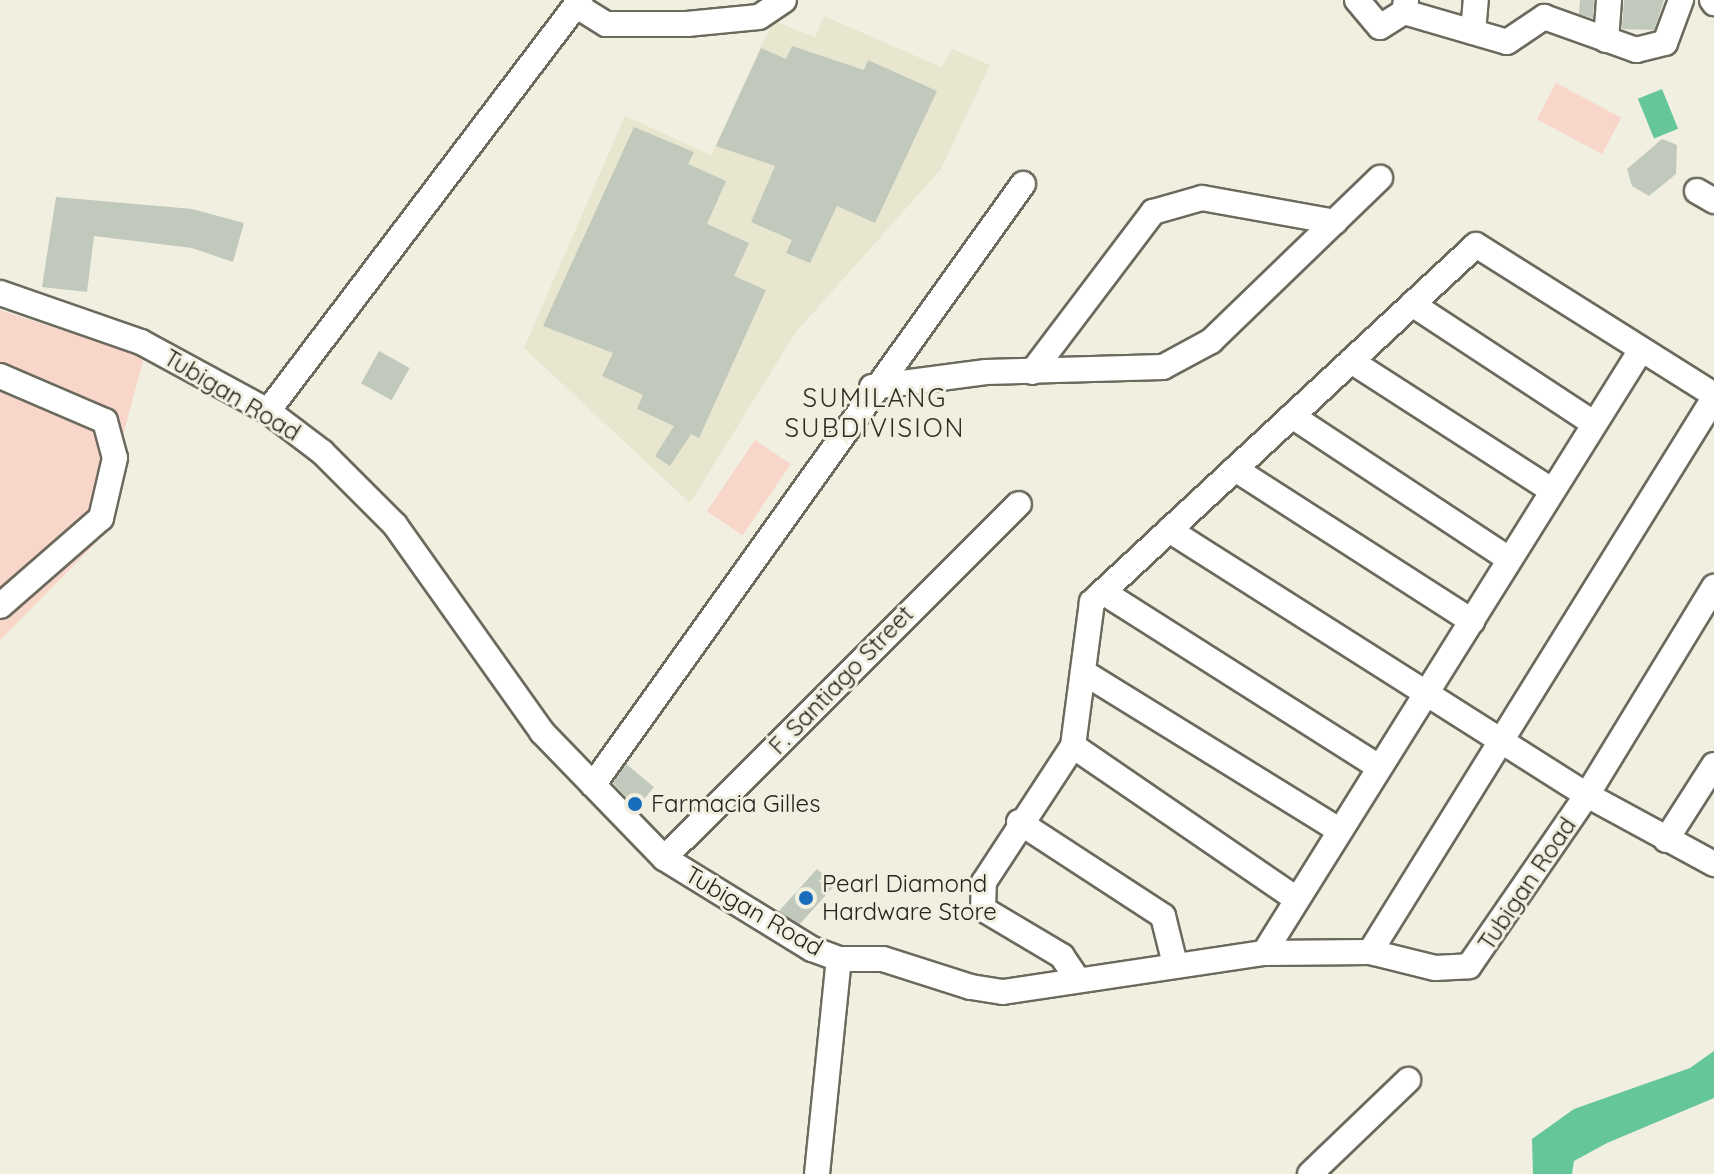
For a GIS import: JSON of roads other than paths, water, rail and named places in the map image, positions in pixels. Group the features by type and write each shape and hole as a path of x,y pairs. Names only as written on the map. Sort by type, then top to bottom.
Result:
{"street":[{"path":"268,411 578,3 606,24 687,24 759,17 784,0"},
{"path":"1357,0 1380,27 1405,6 1507,42 1545,8 1606,40 1636,50 1665,43 1681,0"},
{"path":"1473,32 1476,0"},
{"path":"1606,40 1609,0"},
{"path":"872,387 1032,372 1134,371 1187,357 1380,178"},
{"path":"593,785 872,387 1023,184"},
{"path":"1032,372 1153,212 1202,198 1335,222"},
{"path":"1078,980 1062,956 983,909 984,882 1019,822 1073,746 1092,602 1476,245 1714,396 1505,742 1370,952"},
{"name":"Tubigan Road","path":"0,293 141,342 268,411 322,452 395,525 542,732 664,858 839,959 883,959 1003,992 1264,953 1370,952 1435,968 1469,966 1587,795 1714,587"},
{"path":"1412,304 1593,423"},
{"path":"1264,953 1295,898 1472,621 1507,558 1641,350"},
{"path":"1351,361 1551,490"},
{"path":"0,376 105,421 115,458 101,518 0,606"},
{"path":"1292,416 1507,558"},
{"path":"1235,469 1472,621"},
{"name":"F. Santiago Street","path":"664,858 1019,504"},
{"path":"1169,530 1587,795 1714,864"},
{"path":"1103,592 1379,767"},
{"path":"1083,672 1340,831"},
{"path":"1073,746 1295,898"},
{"path":"1666,840 1712,772"},
{"path":"1019,822 1163,916 1175,964"},
{"path":"817,1174 839,959"},
{"path":"1310,1174 1408,1080"}],"place":[{"name":"Farmacia Gilles","path":"635,804"},
{"name":"Pearl Diamond Hardware Store","path":"806,898"}],"district":[{"name":"SUMILANG SUBDIVISION","path":"875,413"}]}
